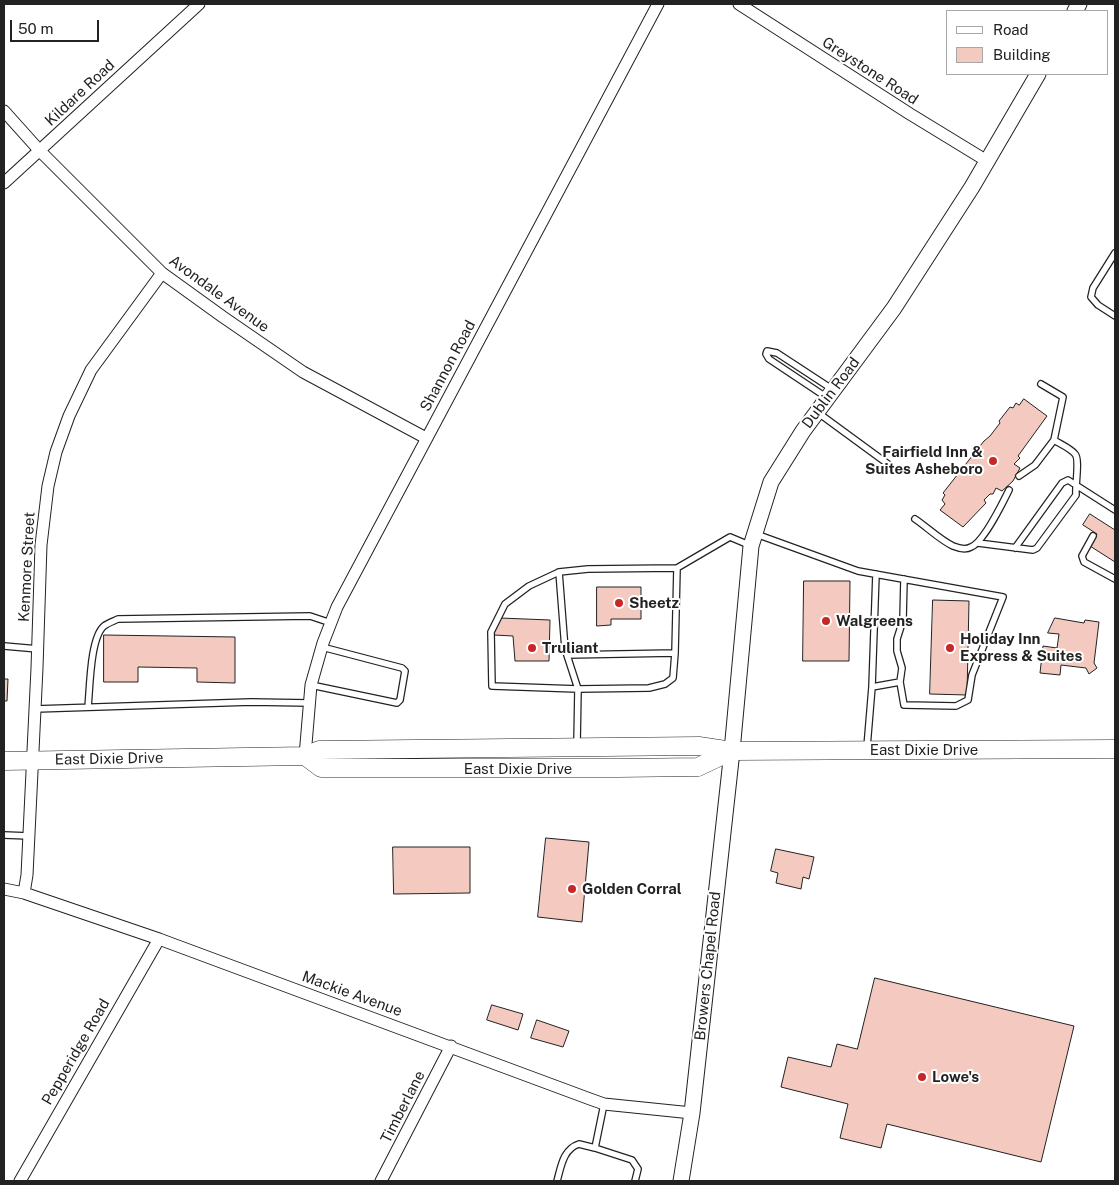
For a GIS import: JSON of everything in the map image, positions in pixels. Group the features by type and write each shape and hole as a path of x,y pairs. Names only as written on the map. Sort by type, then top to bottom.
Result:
{"main road":[{"name":"East Dixie Drive","path":"4,761 305,756 319,750 577,746 699,746 732,751 1115,749"},
{"name":"East Dixie Drive","path":"305,756 321,768 698,767 732,751"}],"street":[{"name":"Kildare Road","path":"4,183 199,4"},
{"name":"Shannon Road","path":"305,756 311,685 322,646 331,623 366,550 658,4"},
{"name":"Greystone Road","path":"739,4 987,161"},
{"name":"Dublin Road","path":"732,751 753,540 770,482 803,431 894,308 987,161 1037,75"},
{"name":"Avondale Avenue","path":"4,111 39,150 162,273 303,372 426,438"},
{"name":"Kenmore Street","path":"24,893 27,875 43,523 48,486 56,452 69,416 91,370 162,273"},
{"name":"Browers Chapel Road","path":"681,1181 692,1112 732,751"},
{"name":"Mackie Avenue","path":"4,889 24,893 159,939 604,1104 692,1112"},
{"name":"Pepperidge Road","path":"20,1181 159,939"},
{"name":"Timberlane","path":"381,1181 451,1046"}],"lane":[{"path":"1115,253 1093,288 1091,297 1098,305 1115,316"},
{"path":"767,351 777,353 831,394 769,359 766,354 767,351"},
{"path":"1019,476 1035,466 1054,440 1063,397 1041,384"},
{"path":"817,412 888,464"},
{"path":"978,542 1033,550 1037,548 1076,495 1075,485 1078,460 1075,454 1054,440"},
{"path":"1015,548 1062,483 1068,480 1115,510"},
{"path":"915,519 951,545 963,549 971,548 978,542 1001,508 1008,490"},
{"path":"677,568 676,653 673,678 665,684 649,688 578,689 492,686 491,632 505,604 529,586 559,572 588,569 677,568 730,536 753,540 858,571 904,579 1003,597 972,675 968,700 956,706 904,705 900,682 902,668 897,651 897,639 904,620 904,579"},
{"path":"1093,536 1082,556 1084,562 1115,579"},
{"path":"559,572 567,655 578,689 577,746"},
{"path":"867,750 872,687 876,574"},
{"path":"88,707 92,658 98,634 104,626 118,619 310,616 331,623"},
{"path":"4,646 38,649"},
{"path":"311,685 397,703 400,700 405,671 402,668 322,646"},
{"path":"567,655 676,653"},
{"path":"872,687 900,682"},
{"path":"35,709 251,702 310,703"},
{"path":"4,835 29,836"},
{"path":"595,1148 604,1104"},
{"path":"557,1181 565,1155 579,1144 632,1160 638,1169 635,1181"}],"building":[{"name":"Fairfield Inn & Suites Asheboro","path":"1024,399 1047,416 1018,456 1020,458 1014,464 1020,468 1013,481 1002,491 996,488 993,494 990,494 984,500 986,503 963,527 940,510 945,504 942,500 945,495 943,493 990,436 1010,407 1013,408 1016,403 1019,405"},
{"path":"1090,514 1115,530 1115,562 1090,546 1097,534 1083,525"},
{"name":"Walgreens","path":"804,581 850,581 849,661 803,661"},
{"name":"Sheetz","path":"597,587 641,587 641,619 611,619 611,625 597,626"},
{"name":"Holiday Inn Express & Suites","path":"933,600 969,601 967,695 930,694"},
{"name":"Truliant","path":"500,618 550,620 549,661 515,661 513,636 494,635"},
{"path":"1055,618 1084,623 1085,620 1099,622 1094,663 1097,668 1089,674 1086,668 1061,665 1060,675 1040,673 1043,646 1057,648 1059,634 1048,633"},
{"path":"104,635 235,637 235,683 197,682 197,668 138,667 138,682 104,682"},
{"path":"4,679 8,679 7,701 4,701"},
{"path":"546,838 589,842 582,922 538,917"},
{"path":"393,847 470,847 470,893 394,894"},
{"path":"776,849 814,857 809,879 803,877 801,889 776,883 778,873 771,871"},
{"name":"Lowe's","path":"875,978 1074,1026 1041,1162 887,1124 881,1148 840,1138 848,1104 781,1087 788,1057 831,1067 837,1044 857,1049"},
{"path":"492,1005 523,1014 518,1030 487,1020"},
{"path":"537,1020 569,1031 563,1047 531,1038"}],"place":[{"name":"Fairfield Inn & Suites Asheboro","path":"993,461"},
{"name":"Sheetz","path":"619,603"},
{"name":"Walgreens","path":"826,621"},
{"name":"Truliant","path":"532,648"},
{"name":"Holiday Inn Express & Suites","path":"950,648"},
{"name":"Golden Corral","path":"572,889"},
{"name":"Lowe's","path":"922,1077"}]}
